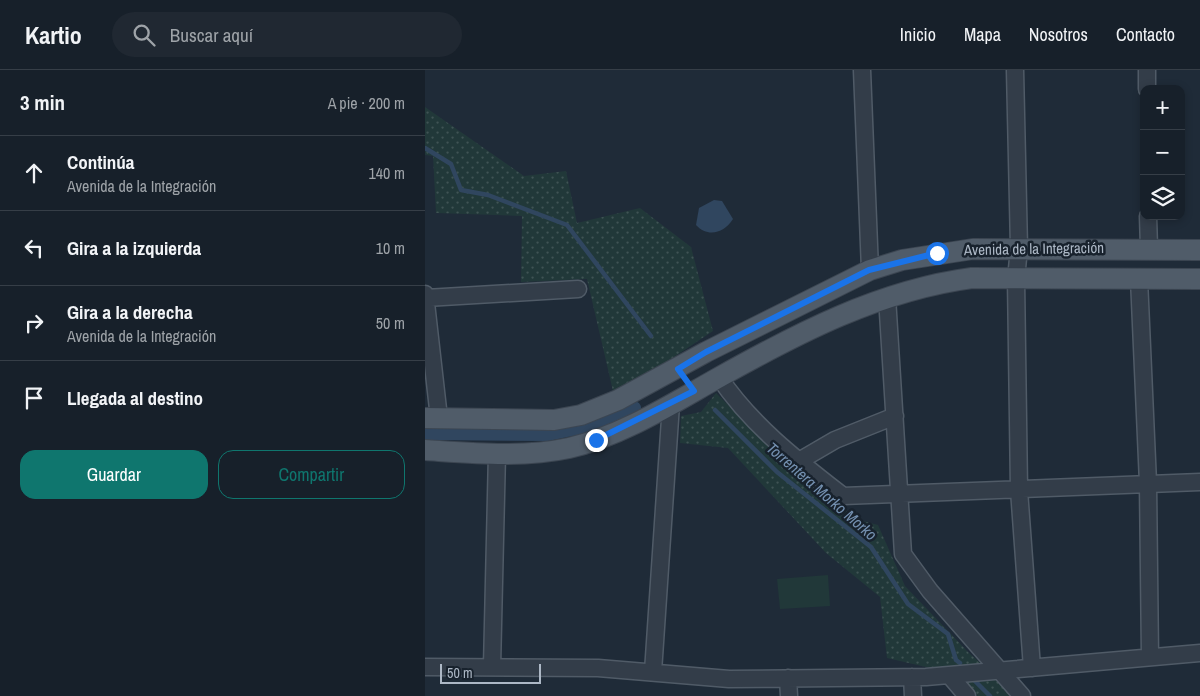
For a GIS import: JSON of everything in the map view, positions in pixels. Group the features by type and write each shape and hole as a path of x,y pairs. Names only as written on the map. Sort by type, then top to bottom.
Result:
{"main road":[{"name":"Avenida de la Integración","path":"432,418 554,420 581,416 618,400 678,369 706,352 869,270 937,253 973,248 1149,248 1200,250"},
{"name":"Avenida de la Integración","path":"425,450 497,453 543,452 568,448 596,440 671,404 719,377 842,315 887,297 936,283 972,278 1200,280"},
{"path":"678,369 694,391"}],"street":[{"path":"862,70 869,270"},
{"path":"1015,70 1019,248 1016,279 1019,490 1032,668"},
{"path":"1147,70 1147,85"},
{"path":"1148,220 1149,248"},
{"path":"1139,278 1148,483 1150,657"},
{"path":"426,298 578,289"},
{"path":"425,294 432,418"},
{"path":"887,297 903,554 930,591 1022,696"},
{"path":"719,377 737,405 799,461 843,496 1200,482"},
{"path":"653,672 671,404"},
{"path":"799,461 835,440 895,416"},
{"path":"493,667 497,453"},
{"path":"425,669 493,667 598,668 729,679 913,677 951,676 1200,653"},
{"path":"951,676 967,696"},
{"path":"913,677 913,696"},
{"path":"788,678 789,696"}],"green space":[{"path":"425,107 524,176 566,171 577,223 640,208 691,247 713,331 653,371 613,391 587,279 521,282 522,216 436,213 433,156 425,155"},
{"path":"716,393 804,480 859,520 878,525 905,586 968,652 1000,681 1011,696 978,696 952,673 887,658 880,597 826,553 728,448 680,443 681,416 701,412"},
{"path":"828,575 830,606 780,609 777,579"}],"water":[{"path":"714,200 722,201 733,219 725,228 711,233 696,225 699,208"}],"waterway":[{"name":"Torrentera Morko Morko","path":"425,148 451,164 461,190 488,195 567,225 651,336"},
{"path":"425,433 548,434 582,427 634,408"},
{"name":"Torrentera Morko Morko","path":"715,410 777,472 871,547 908,604 948,634 956,660 960,663"},
{"name":"Torrentera Morko Morko","path":"974,680 990,696"}],"route":[{"path":"596,440 626,427 694,391 678,369 706,352 869,270 902,260 937,253"}]}
